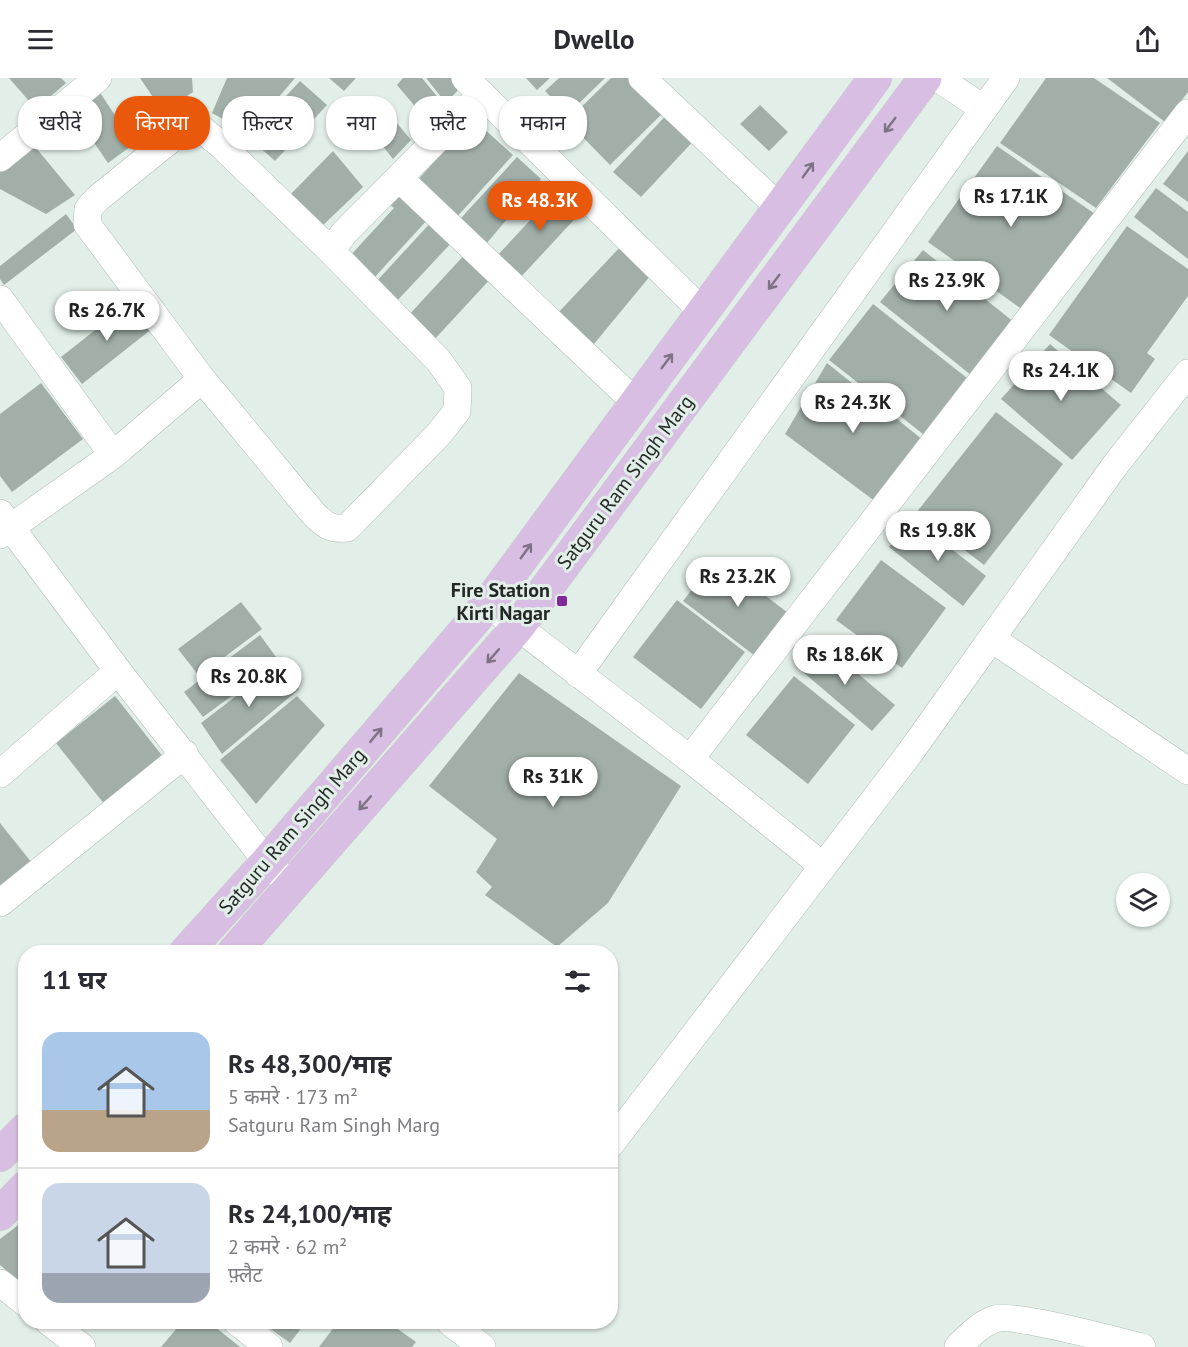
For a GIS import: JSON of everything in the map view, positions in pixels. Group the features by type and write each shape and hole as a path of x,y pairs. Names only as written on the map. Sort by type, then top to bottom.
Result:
{"main road":[{"name":"Satguru Ram Singh Marg","path":"192,945 267,862 488,604 875,78"},
{"name":"Satguru Ram Singh Marg","path":"240,945 517,628 925,78"},
{"path":"0,1155 18,1137"},
{"path":"0,1214 18,1195"}],"street":[{"path":"0,158 98,78"},
{"path":"642,78 780,208"},
{"path":"938,78 984,109"},
{"path":"578,674 1006,78"},
{"path":"331,250 399,178 474,86 704,312"},
{"path":"690,759 1188,113"},
{"path":"198,126 331,250 439,361 458,388 457,411 438,435 347,528 336,529 324,525 202,379 87,224 88,209 97,199 186,127 198,126"},
{"path":"399,178 636,403"},
{"path":"0,299 114,455"},
{"path":"618,1134 909,754 1116,464 1188,373"},
{"path":"202,379 114,455 4,525 185,754 267,862 292,887"},
{"path":"488,604 690,759 823,866"},
{"path":"992,639 1188,771"},
{"path":"0,774 118,671"},
{"path":"0,903 185,754"},
{"path":"0,1283 18,1297"},
{"path":"958,1347 973,1331 997,1318 1028,1321 1142,1347"},
{"path":"58,1329 82,1347"},
{"path":"246,1329 269,1347"}],"building":[{"path":"9,78 61,78 66,83 51,96 25,96"},
{"path":"140,78 192,78 193,92 187,96 152,96"},
{"path":"227,78 295,78 280,96 222,96 222,119 212,113"},
{"path":"329,78 356,78 344,91"},
{"path":"403,78 422,78 437,96 409,96 409,99 397,85"},
{"path":"426,78 451,78 459,89 452,96 440,96"},
{"path":"526,78 550,78 537,90"},
{"path":"559,78 605,78 586,96 550,96 545,91"},
{"path":"611,78 634,78 666,110 610,165 587,141 587,101"},
{"path":"1046,78 1094,78 1160,123 1096,208 1000,143"},
{"path":"1107,78 1188,78 1188,92 1165,122"},
{"path":"300,81 326,106 314,119 314,96 286,96"},
{"path":"97,88 114,114 114,150 126,150 108,163 99,150 102,150 102,96 86,96"},
{"path":"760,105 788,132 769,151 740,124"},
{"path":"672,109 700,134 641,197 613,172"},
{"path":"397,123 409,138 409,142 393,159 386,150 397,150"},
{"path":"487,132 499,142 499,150 507,150 513,155 455,219 415,183 445,150 487,150"},
{"path":"997,146 1095,214 1023,310 928,242"},
{"path":"22,150 38,150 75,195 46,214 0,189 0,165"},
{"path":"263,150 285,150 275,161"},
{"path":"333,151 363,187 320,228 288,197"},
{"path":"1188,151 1188,202 1163,184"},
{"path":"517,157 541,179 486,244 461,218"},
{"path":"562,186 585,208 519,279 496,257"},
{"path":"1156,188 1188,212 1188,259 1134,217"},
{"path":"402,193 429,218 373,279 349,257 394,208 390,205"},
{"path":"66,214 77,229 4,285 0,279 0,266"},
{"path":"434,219 455,239 395,303 374,284"},
{"path":"1127,226 1188,269 1188,296 1147,353 1155,359 1131,393 1049,335"},
{"path":"622,245 651,275 589,350 556,315"},
{"path":"923,250 1014,322 971,375 880,302"},
{"path":"468,251 494,275 433,341 407,317"},
{"path":"132,301 153,328 82,384 61,357"},
{"path":"873,304 967,378 923,434 829,360"},
{"path":"1050,344 1121,405 1072,460 1001,399"},
{"path":"827,363 923,440 876,502 785,434"},
{"path":"41,383 83,439 12,492 0,476 0,414"},
{"path":"996,412 1063,464 984,565 916,513"},
{"path":"912,518 986,576 963,606 889,547"},
{"path":"716,558 792,616 759,659 683,601"},
{"path":"881,560 946,608 902,668 836,620"},
{"path":"677,600 745,652 701,709 633,657"},
{"path":"241,602 262,629 199,676 178,649"},
{"path":"260,635 279,661 203,717 184,692"},
{"path":"818,640 895,705 872,731 796,666"},
{"path":"278,664 299,689 222,754 201,723"},
{"path":"519,673 681,786 608,903 559,945 554,945 485,895 492,887 476,872 497,839 429,786"},
{"path":"794,676 855,725 808,784 746,735"},
{"path":"115,696 164,758 105,805 56,743"},
{"path":"297,696 325,725 256,804 220,760"},
{"path":"0,823 32,863 0,888"},
{"path":"18,1225 18,1280 0,1265 0,1239"},
{"path":"176,1329 218,1329 240,1347 161,1347"},
{"path":"271,1329 301,1329 290,1343"},
{"path":"333,1329 398,1329 416,1342 412,1347 319,1347"}],"place":[{"name":"Fire Station Kirti Nagar","path":"562,601"}]}
